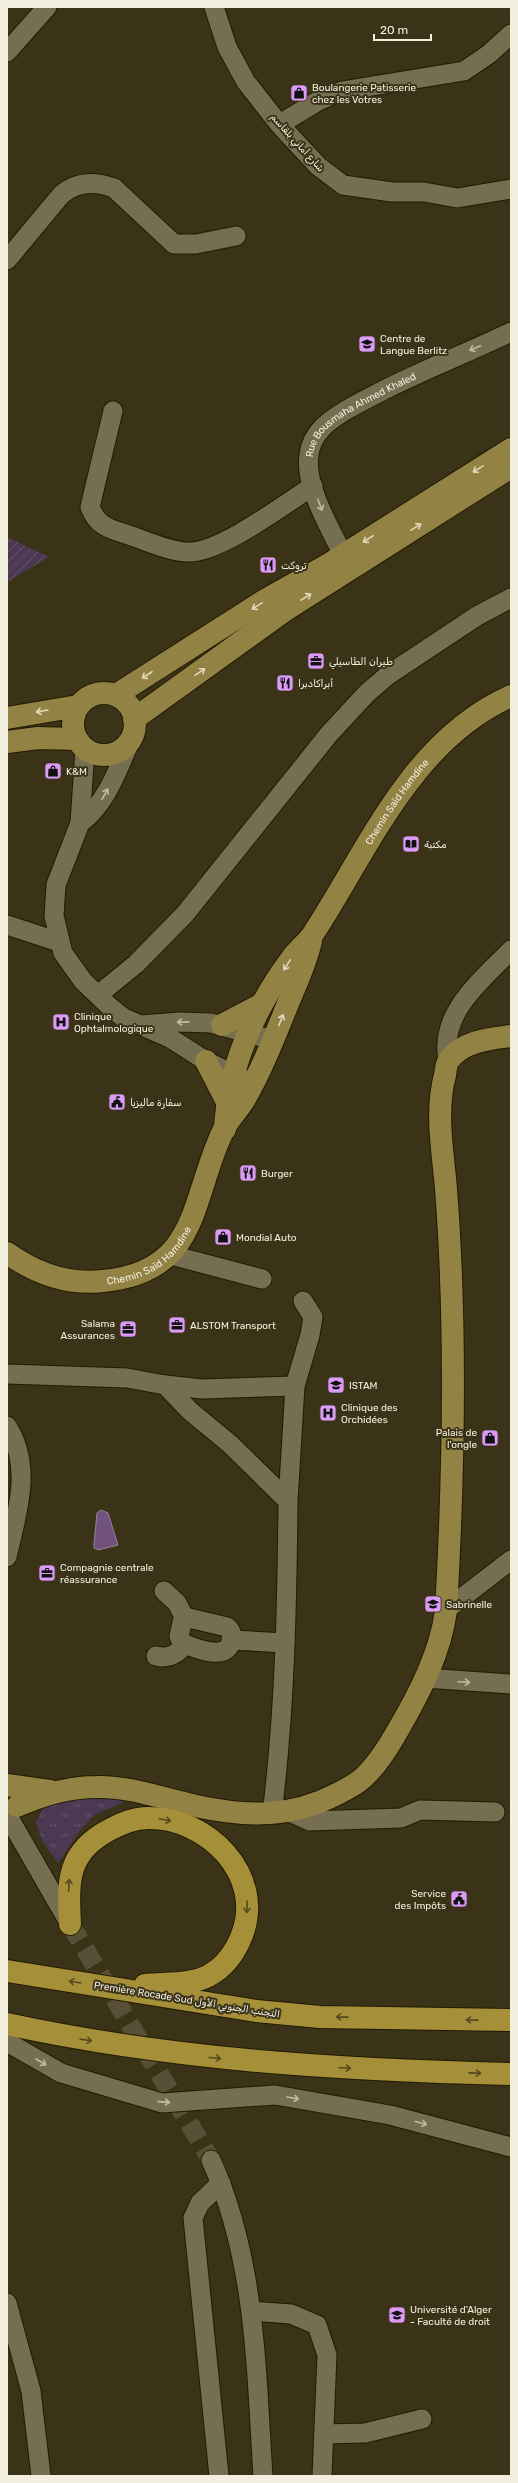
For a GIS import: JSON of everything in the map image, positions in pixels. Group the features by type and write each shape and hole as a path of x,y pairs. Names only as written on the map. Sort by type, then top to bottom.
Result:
{"highway":[{"path":"70,1924 70,1874 80,1854 100,1835 127,1821 148,1818 164,1819 186,1826 208,1837 222,1848 236,1865 246,1891 248,1908 245,1927 237,1948 223,1965 206,1977 117,1989"},
{"name":"Première Rocade Sud التجنب الجنوبي الأول","path":"7,1971 256,2011 320,2017 511,2020"},
{"path":"7,2024 73,2038 199,2057 329,2067 511,2074"}],"main road":[{"path":"116,695 265,600 343,555 511,449"},
{"path":"7,742 38,738 81,744 95,754 110,754 120,750 133,728 284,611 511,467"},
{"path":"7,718 78,706 94,694 105,692 116,695 128,704 133,728"},
{"name":"Chemin Saïd Hamdine","path":"312,936 383,817 420,768 471,718 490,705 511,696"},
{"path":"78,706 72,725 81,744"},
{"path":"225,1128 243,1101 242,1079 249,1034 262,1004 291,958 312,936"},
{"path":"225,1128 227,1102 242,1079 273,1040 307,959 312,936"},
{"path":"222,1025 262,1004"},
{"path":"7,1785 55,1792 96,1786 122,1789 228,1812 281,1813 328,1799 366,1775 383,1754 425,1678 443,1632 446,1610 453,1448 454,1369 451,1265 439,1126 440,1095 448,1060 466,1046 488,1039 511,1036"},
{"path":"206,1061 227,1102"},
{"name":"Chemin Saïd Hamdine","path":"7,1253 32,1269 54,1277 99,1282 122,1280 144,1273 171,1255 196,1211 225,1128"},
{"path":"7,1785 16,1794 11,1814"},
{"path":"11,1814 55,1792"}],"street":[{"path":"7,52 47,7"},
{"name":"شارع أماني بلقاسم","path":"214,7 227,47 246,82 280,124 318,166 343,185 392,192 424,192 457,198 511,189"},
{"path":"280,124 318,101 342,91 464,71 490,54 511,34"},
{"path":"7,260 61,195 72,186 85,183 104,184 114,188 174,244 196,244 236,236"},
{"name":"Rue Bousmaha Ahmed Khaled","path":"343,555 320,507 313,486 309,456 313,439 323,427 337,416 431,367 511,332"},
{"path":"113,411 90,507 94,518 106,528 160,546 190,553 205,550 213,548 313,486"},
{"path":"104,1002 136,964 185,914 329,734 367,693 388,675 477,616 511,598"},
{"path":"80,823 88,818 104,797 133,728"},
{"path":"81,744 80,823 56,885 54,916 59,942 63,953 83,981 104,1002 139,1025 170,1038 206,1061 242,1079"},
{"path":"11,932 59,942"},
{"path":"448,1060 446,1047 451,1021 461,1004 511,950"},
{"path":"139,1025 180,1022 222,1025 273,1040"},
{"path":"171,1255 262,1279"},
{"path":"303,1301 313,1317 310,1335 294,1386 288,1501 285,1643 278,1771 281,1813 310,1822 402,1818 420,1810 495,1812"},
{"path":"7,1374 127,1378 165,1385 202,1389 294,1386"},
{"path":"165,1385 190,1411 230,1444 288,1501"},
{"path":"7,1426 20,1456 22,1486 7,1557"},
{"path":"446,1610 511,1560"},
{"path":"164,1591 176,1603 186,1619"},
{"path":"193,1618 224,1625 231,1632 232,1640 228,1649 218,1653 185,1644 180,1640 179,1636 182,1623 186,1619 193,1618"},
{"path":"232,1640 285,1643"},
{"path":"156,1656 169,1657 181,1650 185,1644"},
{"path":"425,1678 511,1684"},
{"path":"11,1814 70,1924"},
{"path":"7,2042 61,2074 162,2102 275,2095 390,2114 511,2147"},
{"path":"211,2160 221,2183 236,2228 251,2311 256,2349 263,2476"},
{"path":"219,2476 200,2305 193,2218 200,2203 221,2183"},
{"path":"7,2302 31,2391 41,2476"},
{"path":"251,2311 291,2314 317,2325 327,2354 322,2476"},
{"path":"324,2434 364,2433 422,2419"}],"green space":[{"path":"7,537 49,557 7,582"},
{"path":"90,1794 131,1799 94,1815 79,1832 58,1863 43,1842 36,1823 44,1806"}],"shaded area":[{"path":"101,1510 108,1513 118,1545 98,1550 94,1548 94,1544 97,1513"}],"tunnel":[{"path":"70,1924 211,2160"}],"place":[{"name":"Boulangerie Patisserie chez les Votres","path":"299,93"},
{"name":"Centre de Langue Berlitz","path":"367,344"},
{"name":"تروكت","path":"268,565"},
{"name":"طيران الطاسيلي","path":"316,661"},
{"name":"أبراكادبرا","path":"285,683"},
{"name":"K&M","path":"53,771"},
{"name":"مكتبة","path":"411,844"},
{"name":"Clinique Ophtalmologique","path":"61,1022"},
{"name":"سفارة ماليزيا","path":"117,1102"},
{"name":"Burger","path":"248,1173"},
{"name":"Mondial Auto","path":"223,1237"},
{"name":"ALSTOM Transport","path":"177,1325"},
{"name":"Salama Assurances","path":"128,1329"},
{"name":"ISTAM","path":"336,1385"},
{"name":"Clinique des Orchidées","path":"328,1413"},
{"name":"Palais de l'ongle","path":"490,1438"},
{"name":"Compagnie centrale réassurance","path":"47,1573"},
{"name":"Sabrinelle","path":"433,1604"},
{"name":"Service des Impôts","path":"459,1899"},
{"name":"Université d'Alger - Faculté de droit","path":"397,2315"}]}
